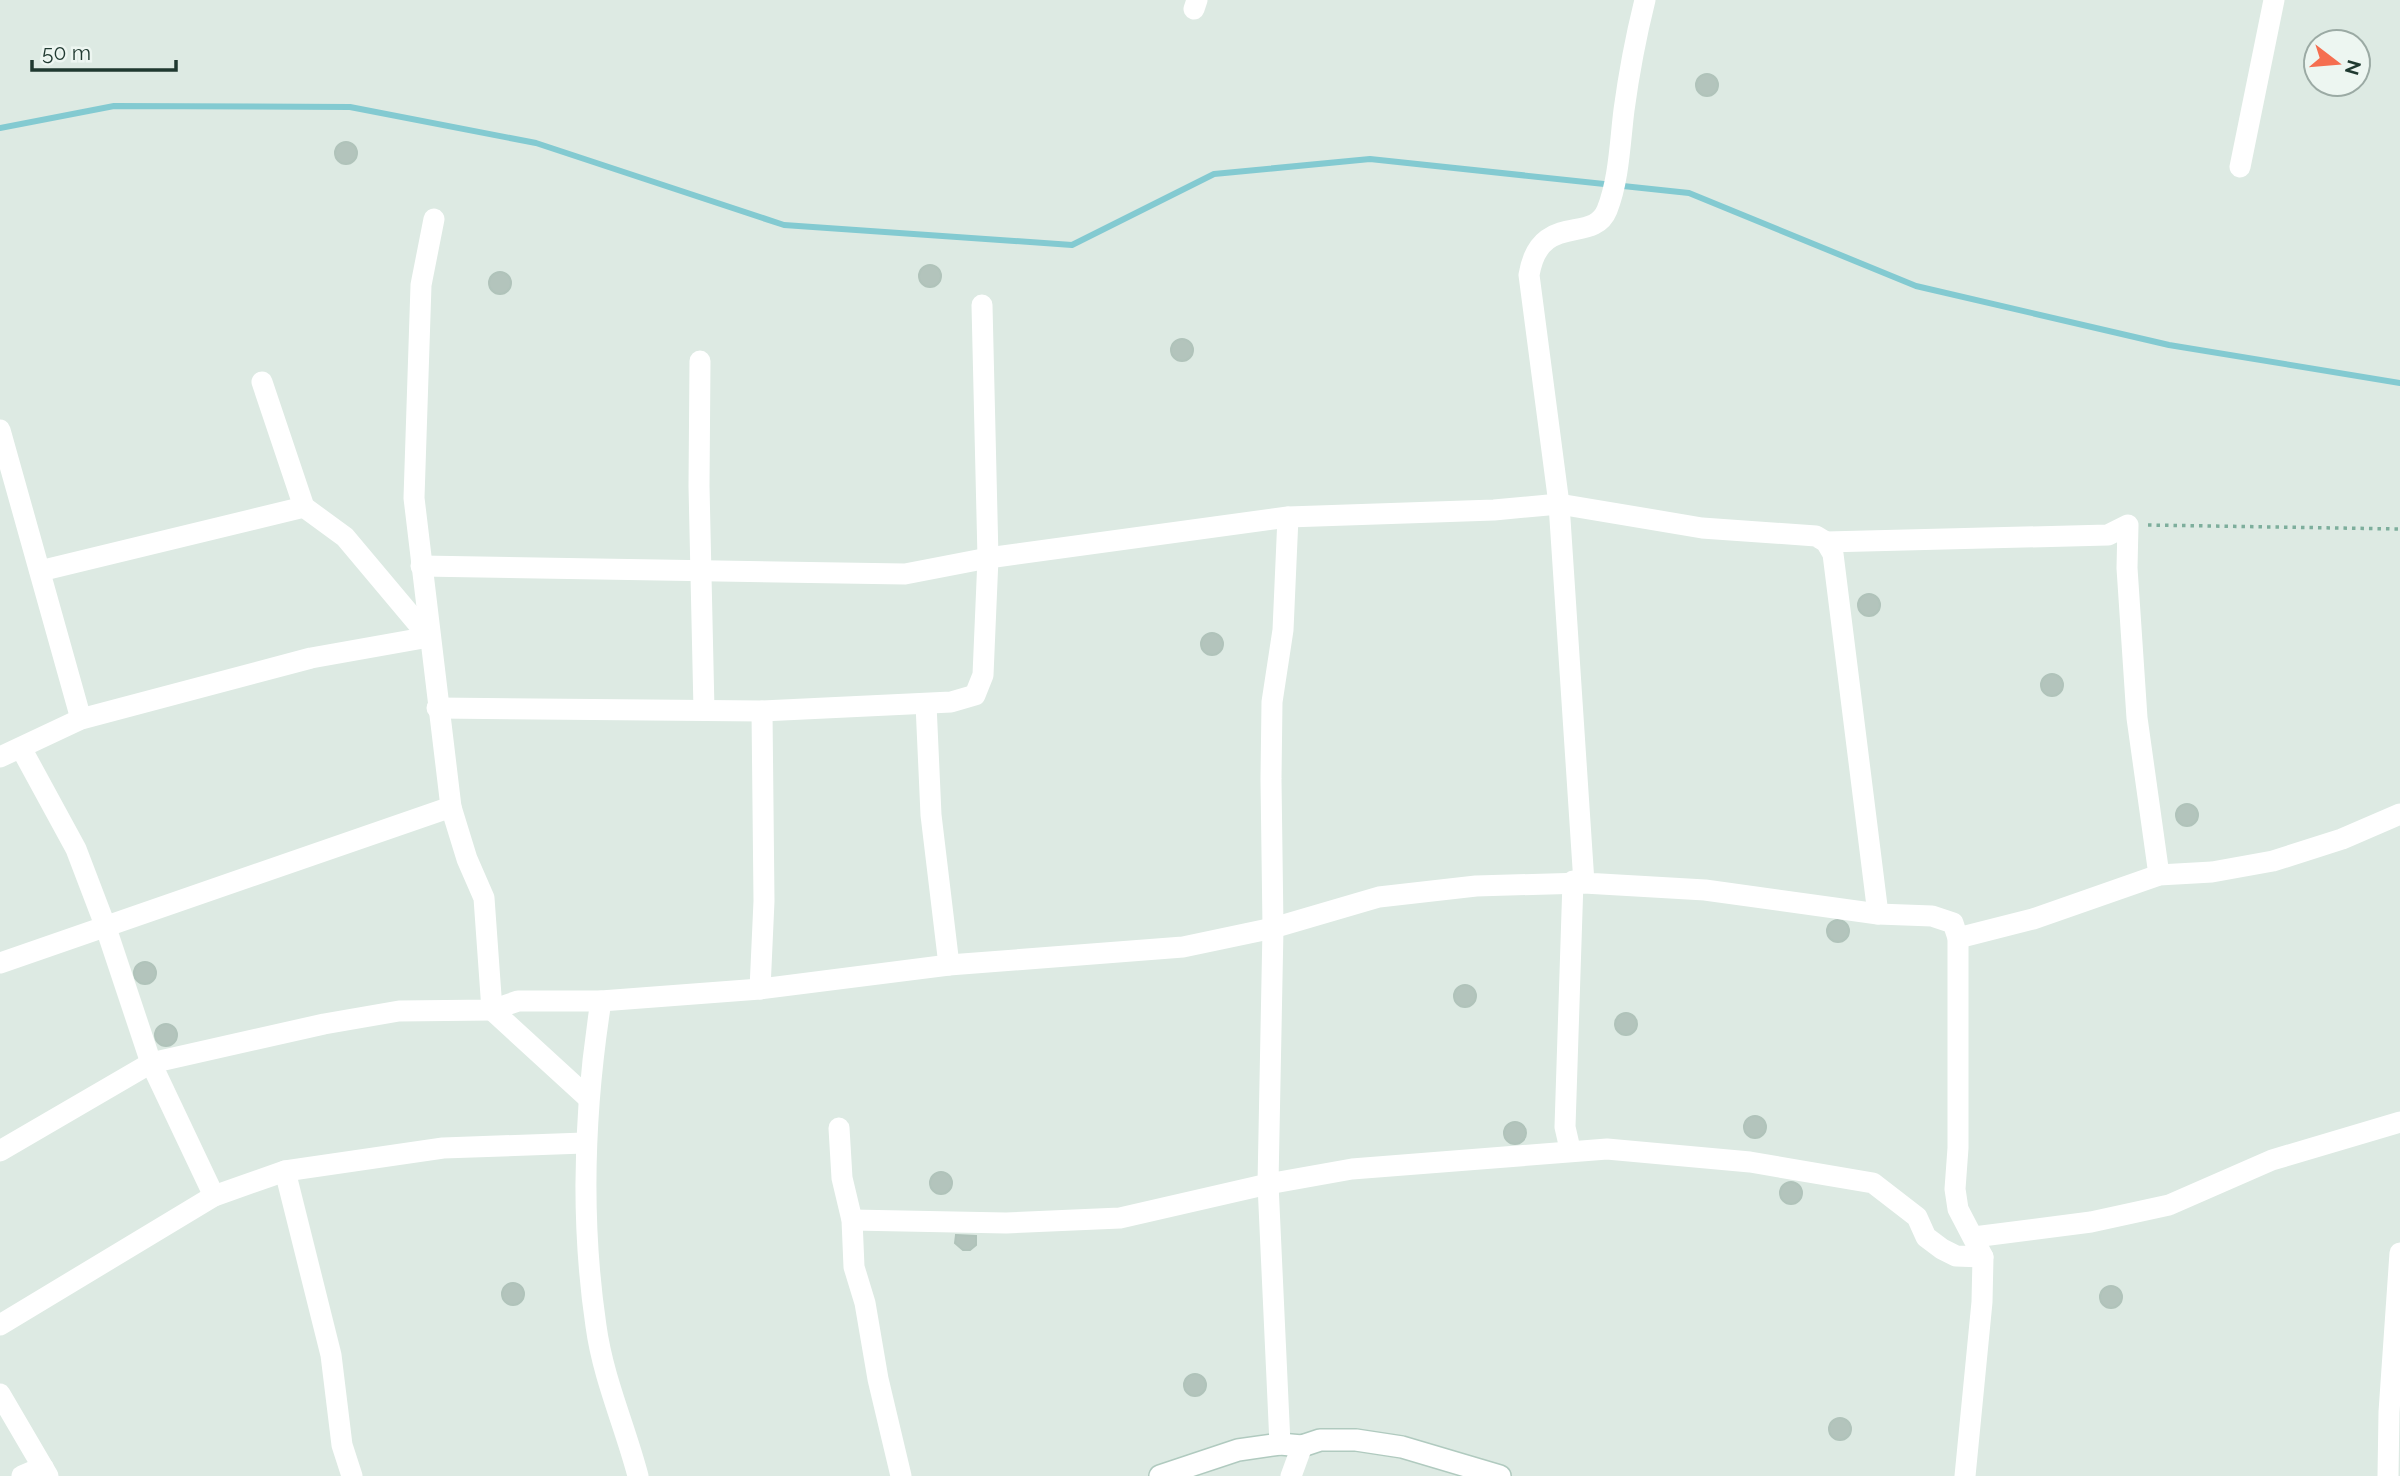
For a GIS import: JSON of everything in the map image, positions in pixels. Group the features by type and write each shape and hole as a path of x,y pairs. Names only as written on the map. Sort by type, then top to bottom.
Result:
{"street":[{"path":"1570,1149 1565,1127 1578,882 1559,504 1529,288 1530,268 1536,251 1544,241 1570,229 1595,225 1607,211 1618,157 1629,74 1645,0"},
{"path":"2240,167 2274,0"},
{"path":"434,219 421,285 415,498 437,708 451,807 486,910 492,1010 587,1097"},
{"path":"437,708 762,711 926,704 970,698 981,685 988,558 982,305"},
{"path":"700,361 699,486 704,710"},
{"path":"262,382 304,507 345,537 429,637"},
{"path":"0,431 81,719"},
{"path":"421,566 905,574 988,558 1288,517 1494,510 1559,504 1702,528 1805,534 1826,542 2108,535 2128,525 2127,568 2137,718 2159,875"},
{"path":"40,571 304,507"},
{"path":"1280,1444 1268,1184 1273,928 1272,702 1283,630 1288,517"},
{"path":"1826,542 1833,554 1878,914"},
{"path":"0,757 81,719 312,658 429,637"},
{"path":"926,704 931,815 949,965"},
{"path":"760,989 764,901 762,711"},
{"path":"21,748 76,849 105,925 151,1063 214,1196"},
{"path":"0,963 451,807"},
{"path":"1958,937 2033,919 2159,875 2213,872 2273,861 2342,839 2400,814"},
{"path":"0,1151 151,1063 324,1024 399,1011 492,1010 518,1001 601,1001 760,989 949,965 1170,948 1273,928 1379,897 1476,886 1578,882 1705,890 1878,914 1932,916 1953,923 1958,937 1958,1148 1955,1189 1958,1209 1978,1247 1982,1302 1965,1476"},
{"path":"601,1001 587,1097 584,1143 596,1327 638,1476"},
{"path":"852,1220 1006,1223 1120,1218 1268,1184 1402,1163 1570,1149 1607,1149 1713,1158 1823,1172 1873,1183 1917,1217 1926,1237 1956,1256 1978,1247 2169,1205 2272,1160 2400,1122"},
{"path":"839,1128 842,1178 852,1220 854,1267 865,1303 878,1379 901,1476"},
{"path":"0,1325 214,1196 285,1171 443,1148 584,1143"},
{"path":"285,1171 331,1355 342,1444 352,1476"},
{"path":"2388,1476 2389,1412 2400,1253"},
{"path":"0,1394 45,1471 22,1476"},
{"path":"1160,1476 1238,1450 1280,1444 1302,1446 1320,1440 1356,1440 1390,1445 1500,1476"},
{"path":"1291,1476 1302,1446"}],"path":[{"path":"2128,525 2400,529"}],"building":[{"path":"1707,74 1715,77 1718,85 1715,93 1707,96 1699,93 1696,85 1699,77"},
{"path":"346,142 354,145 357,153 354,161 346,164 338,161 335,153 338,145"},
{"path":"930,265 938,268 941,276 938,284 930,287 922,284 919,276 922,268"},
{"path":"500,272 508,275 511,283 508,291 500,294 492,291 489,283 492,275"},
{"path":"1182,339 1190,342 1193,350 1190,358 1182,361 1174,358 1171,350 1174,342"},
{"path":"1869,594 1877,597 1880,605 1877,613 1869,616 1861,613 1858,605 1861,597"},
{"path":"1212,633 1220,636 1223,644 1220,652 1212,655 1204,652 1201,644 1204,636"},
{"path":"2052,674 2060,677 2063,685 2060,693 2052,696 2044,693 2041,685 2044,677"},
{"path":"2187,804 2195,807 2198,815 2195,823 2187,826 2179,823 2176,815 2179,807"},
{"path":"1838,920 1846,923 1849,931 1846,939 1838,942 1830,939 1827,931 1830,923"},
{"path":"145,962 153,965 156,973 153,981 145,984 137,981 134,973 137,965"},
{"path":"1465,985 1473,988 1476,996 1473,1004 1465,1007 1457,1004 1454,996 1457,988"},
{"path":"1626,1013 1634,1016 1637,1024 1634,1032 1626,1035 1618,1032 1615,1024 1618,1016"},
{"path":"166,1024 174,1027 177,1035 174,1043 166,1046 158,1043 155,1035 158,1027"},
{"path":"1755,1116 1763,1119 1766,1127 1763,1135 1755,1138 1747,1135 1744,1127 1747,1119"},
{"path":"1515,1122 1523,1125 1526,1133 1523,1141 1515,1144 1507,1141 1504,1133 1507,1125"},
{"path":"941,1172 949,1175 952,1183 949,1191 941,1194 933,1191 930,1183 933,1175"},
{"path":"1791,1182 1799,1185 1802,1193 1799,1201 1791,1204 1783,1201 1780,1193 1783,1185"},
{"path":"956,1235 976,1236 976,1245 970,1250 963,1250 955,1243"},
{"path":"513,1283 521,1286 524,1294 521,1302 513,1305 505,1302 502,1294 505,1286"},
{"path":"2111,1286 2119,1289 2122,1297 2119,1305 2111,1308 2103,1305 2100,1297 2103,1289"},
{"path":"1195,1374 1203,1377 1206,1385 1203,1393 1195,1396 1187,1393 1184,1385 1187,1377"},
{"path":"1840,1418 1848,1421 1851,1429 1848,1437 1840,1440 1832,1437 1829,1429 1832,1421"}],"waterway":[{"path":"0,128 114,106 350,107 536,143 784,225 1072,245 1214,174 1370,159 1689,193 1916,286 2169,345 2400,383"}]}
